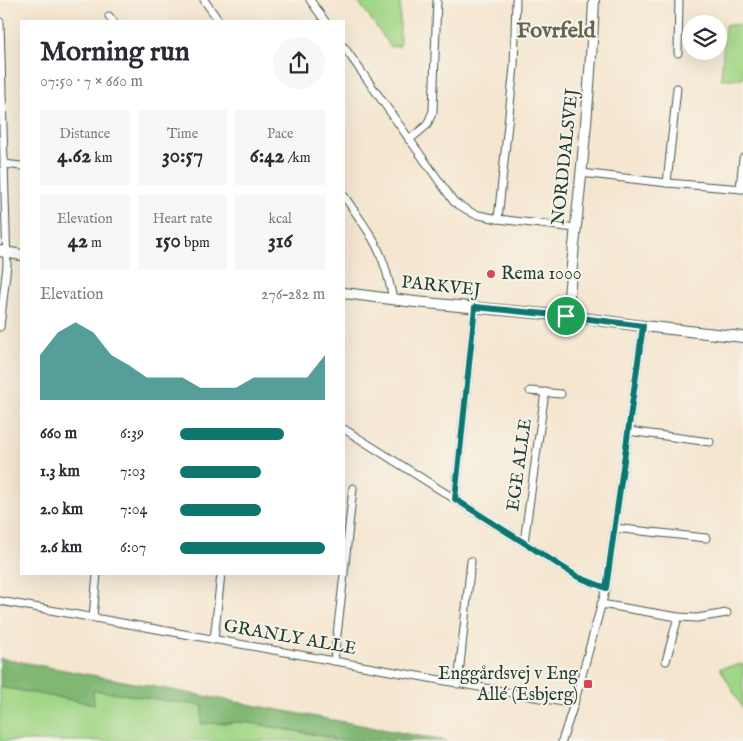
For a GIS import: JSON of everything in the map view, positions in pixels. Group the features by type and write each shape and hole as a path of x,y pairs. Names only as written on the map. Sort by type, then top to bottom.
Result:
{"street":[{"path":"204,0 218,20"},
{"path":"310,0 324,20"},
{"path":"410,140 427,125 433,111 437,0"},
{"path":"498,219 514,67 516,0"},
{"name":"NORDDALSVEJ","path":"566,316 581,173 592,48 594,0"},
{"path":"678,53 679,0"},
{"path":"0,22 4,164 3,252 7,264 0,327"},
{"path":"345,48 454,202 474,214 498,219 575,228"},
{"path":"666,183 677,88"},
{"path":"581,173 741,189 743,158"},
{"path":"4,164 20,166"},
{"path":"345,197 376,244 384,264 393,298"},
{"path":"3,252 20,255"},
{"name":"PARKVEJ","path":"345,293 743,337"},
{"path":"455,499 475,307"},
{"path":"562,741 606,588 643,326"},
{"path":"530,391 561,394"},
{"name":"EGE ALLE","path":"524,542 545,392"},
{"name":"EGE ALLE","path":"345,430 578,577 606,588"},
{"path":"628,431 710,442"},
{"path":"345,564 353,488"},
{"path":"614,528 706,538"},
{"path":"458,684 471,561"},
{"path":"93,617 97,575"},
{"path":"214,640 221,575"},
{"path":"334,661 344,575"},
{"name":"GRANLY ALLE","path":"0,601 574,704"},
{"path":"601,604 678,617 697,618 727,614"},
{"path":"666,661 678,617"}],"green space":[{"path":"357,0 400,0 400,46 391,47"},
{"path":"727,25 743,25 743,79 721,79 722,60 727,60"},
{"path":"0,658 446,741 333,741 332,737 245,722 201,724 203,706 93,690 94,704 0,687"},
{"path":"743,664 743,709 720,668"},
{"path":"0,687 94,704 93,690 203,706 201,724 245,722 332,738 333,741 0,741"}],"place":[{"name":"Rema 1000","path":"491,274"},
{"name":"Enggårdsvej v Eng Allé (Esbjerg)","path":"588,684"}],"district":[{"name":"Fovrfeld","path":"556,31"}],"route":[{"path":"475,307 566,316 643,326 606,588 578,577 455,499 475,307"}]}
